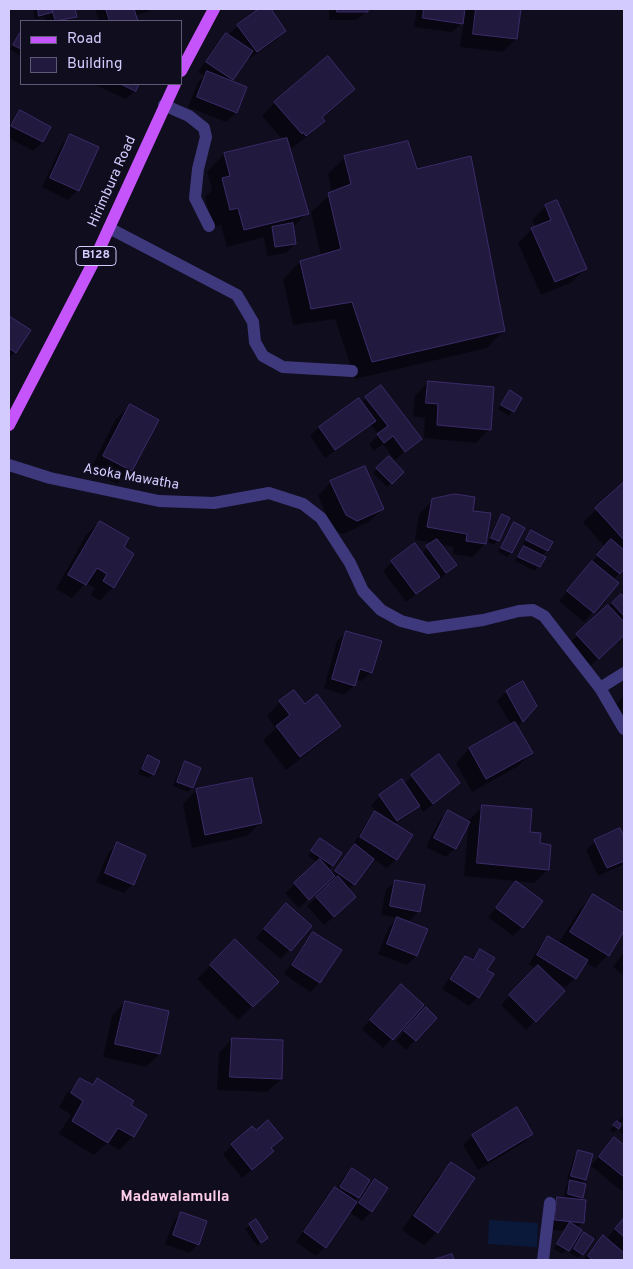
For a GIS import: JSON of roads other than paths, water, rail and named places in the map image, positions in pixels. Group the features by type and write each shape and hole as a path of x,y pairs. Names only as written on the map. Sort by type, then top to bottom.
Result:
{"main road":[{"path":"182,69 214,9"},
{"name":"Hirimbura Road","path":"9,425 92,265 164,104 174,85"}],"street":[{"path":"164,104 189,116 204,128 206,138 198,169 195,198 209,226"},
{"path":"109,228 237,295 253,322 255,342 263,356 284,367 352,371"},
{"name":"Asoka Mawatha","path":"9,465 50,478 159,500 214,503 270,493 303,504 321,518 350,563 363,591 381,610 402,621 428,628 482,620 519,611 533,610 544,616 600,688 624,729"},
{"path":"600,688 624,673"},
{"path":"543,1260 550,1203"}],"water":[{"path":"489,1220 538,1223 537,1247 488,1244"}],"district":[{"name":"Madawalamulla","path":"175,1198"}]}
